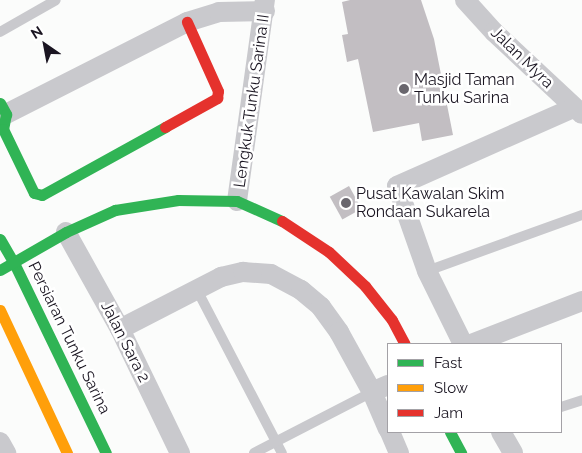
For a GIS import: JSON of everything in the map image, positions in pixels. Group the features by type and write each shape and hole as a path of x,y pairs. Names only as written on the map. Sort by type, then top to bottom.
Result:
{"street":[{"name":"Jalan Myra","path":"465,0 494,32 577,111"},
{"path":"187,22 218,91 217,98 42,195 34,192 3,129 3,108 187,22 219,12 265,5"},
{"name":"Lengkuk Tunku Sarina II","path":"237,201 265,5"},
{"path":"463,343 428,271 397,186 577,111"},
{"path":"0,270 66,232 114,210 178,200 237,201 285,222 329,252 365,286 392,320 404,343"},
{"name":"Jalan Sara 2","path":"66,232 120,329 180,453"},
{"name":"Persiaran Tunku Sarina","path":"0,239 14,263 106,453"},
{"path":"120,329 221,276 244,272 271,274 301,290 321,306 380,388 387,421"},
{"path":"474,343 582,301"},
{"path":"0,310 67,453"},
{"path":"390,433 399,453"},
{"path":"451,433 461,453"},
{"path":"502,433 513,453"},
{"path":"0,442 6,453"}],"lane":[{"path":"0,32 56,0"},
{"path":"428,271 582,215"},
{"path":"196,288 282,453"},
{"path":"254,453 380,388"},
{"path":"562,407 582,400"}],"building":[{"name":"Masjid Taman Tunku Sarina","path":"350,0 421,0 434,39 453,135 422,141 419,123 373,132 358,59 347,62 342,35 348,34 342,2"},
{"name":"Pusat Kawalan Skim Rondaan Sukarela","path":"349,186 362,209 342,219 330,197"}],"traffic: fast":[{"path":"0,103 6,114 3,129 34,193 42,195 165,127"},
{"path":"0,270 66,232 115,210 178,200 237,201 282,221"},
{"path":"0,239 14,263 106,453"},
{"path":"451,433 461,453"}],"traffic: slow":[{"path":"0,310 67,453"}],"traffic: jam":[{"path":"165,127 217,98 218,91 187,22"},
{"path":"282,221 329,252 365,286 392,320 404,343"}],"place":[{"name":"Masjid Taman Tunku Sarina","path":"404,89"},
{"name":"Pusat Kawalan Skim Rondaan Sukarela","path":"346,203"}]}
